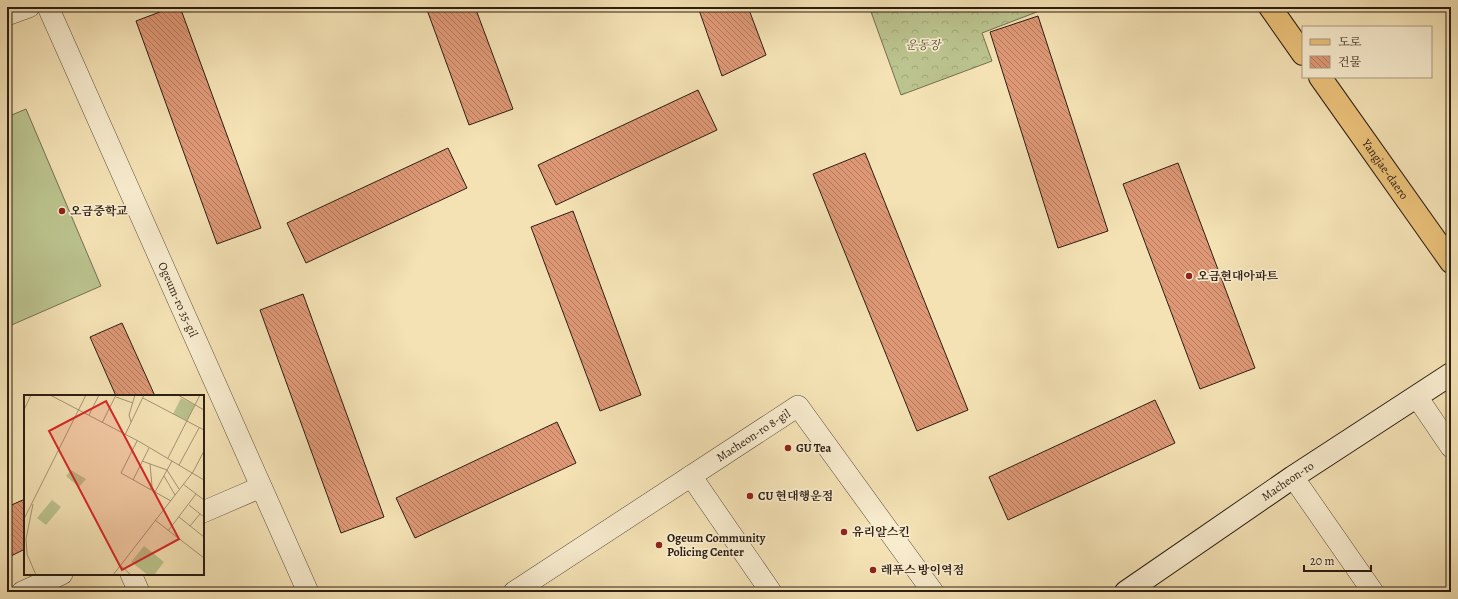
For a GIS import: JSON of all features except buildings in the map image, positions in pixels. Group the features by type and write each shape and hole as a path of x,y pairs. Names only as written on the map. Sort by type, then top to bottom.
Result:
{"main road":[{"path":"1270,7 1302,53"},
{"name":"Yangjae-daero","path":"1321,78 1451,262"}],"street":[{"path":"7,15 29,7"},
{"name":"Ogeum-ro 35-gil","path":"48,7 308,592"},
{"name":"Macheon-ro","path":"1126,592 1294,477 1451,374"},
{"path":"1417,397 1451,447"},
{"name":"Macheon-ro 8-gil","path":"514,592 542,584 691,476 798,406 932,592"},
{"path":"691,476 771,592"},
{"path":"1294,477 1373,592"},
{"path":"204,512 262,486"},
{"path":"22,592 60,575"},
{"path":"131,575 139,592"}],"green space":[{"name":"운동장","path":"876,7 1041,7 1042,10 982,33 992,61 901,95 870,9"},
{"path":"26,109 101,286 7,327 7,117"}],"place":[{"name":"오금중학교","path":"62,211"},
{"name":"오금현대아파트","path":"1189,276"},
{"name":"GU Tea","path":"788,448"},
{"name":"CU 현대행운점","path":"750,496"},
{"name":"유리알스킨","path":"844,532"},
{"name":"Ogeum Community Policing Center","path":"659,545"},
{"name":"레푸스 방이역점","path":"873,570"}]}
